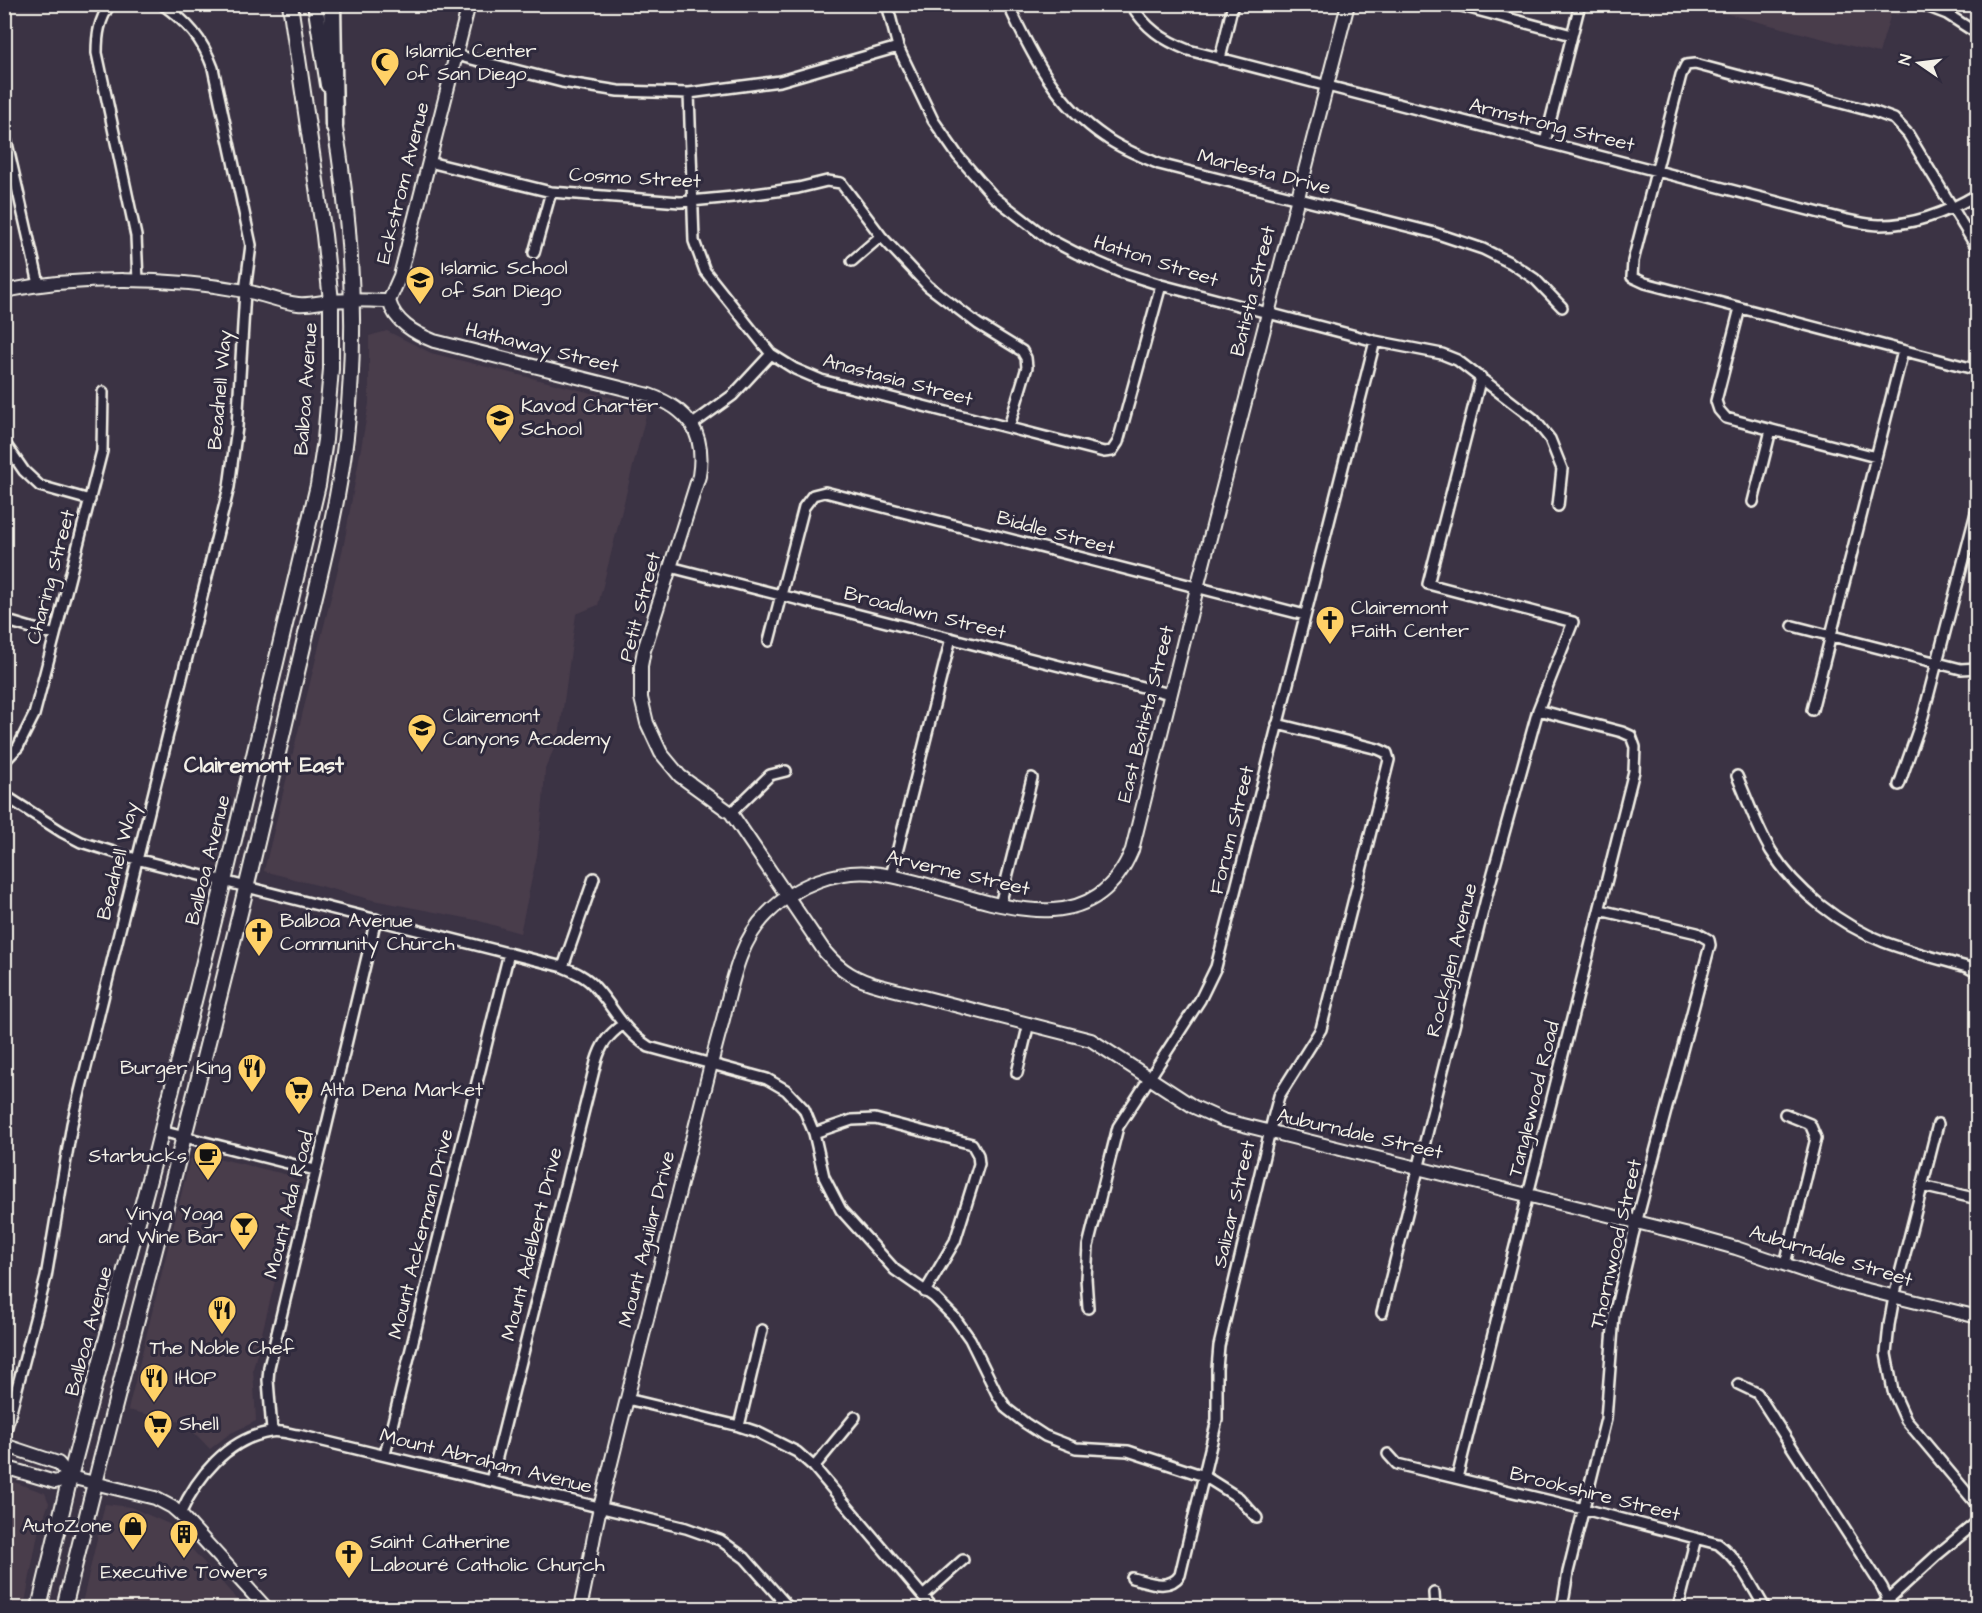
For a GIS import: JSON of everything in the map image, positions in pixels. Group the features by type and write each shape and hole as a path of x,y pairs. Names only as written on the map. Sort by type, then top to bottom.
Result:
{"highway":[{"path":"332,4 334,125"}],"main road":[{"name":"Balboa Avenue","path":"39,1608 70,1477 224,881 318,485 325,440 331,369 331,301 324,236 290,4"},
{"path":"64,1608 247,886 340,483 352,366 351,252 342,170 315,4"}],"street":[{"path":"110,4 97,32 97,53 136,236 138,281"},
{"name":"Beadnell Way","path":"4,1438 46,1276 72,1124 229,487 239,405 245,291 251,245 213,68 205,47 185,21 162,4"},
{"name":"Eckstrom Avenue","path":"389,301 400,276 469,4"},
{"name":"Hatton Street","path":"887,4 898,47 933,120 958,156 994,197 1047,238 1120,272 1161,285 1376,341 1442,354 1458,360 1534,419 1550,439 1562,469 1558,506"},
{"name":"Marlesta Drive","path":"1008,4 1043,74 1064,102 1083,121 1106,138 1159,164 1435,233 1483,249 1511,262 1535,279 1562,307"},
{"name":"Armstrong Street","path":"1131,4 1143,22 1167,42 1188,50 1847,220 1879,225 1909,222 1953,209 1977,194"},
{"path":"1220,59 1233,4"},
{"name":"Batista Street","path":"1197,588 1348,4"},
{"path":"1454,4 1572,35"},
{"path":"1545,142 1580,4"},
{"path":"1920,4 1947,14 1977,34"},
{"path":"456,54 562,82 618,91 688,93 780,81 898,47"},
{"path":"1977,250 1908,134 1894,119 1695,64 1686,64 1681,75 1633,261 1632,277 1645,283 1977,370"},
{"name":"Anastasia Street","path":"688,93 694,241 705,271 771,354 795,369 821,380 1104,452 1112,451 1118,442 1161,285"},
{"path":"4,130 39,284"},
{"name":"Cosmo Street","path":"429,162 552,192 626,199 692,201 798,188 827,181 841,183 881,236"},
{"path":"534,253 552,192"},
{"path":"852,261 881,236 928,285 978,324 1022,351 1027,367 1009,427"},
{"path":"4,291 39,284 138,281 199,284 245,291 299,304 331,301 389,301"},
{"name":"Hathaway Street","path":"389,301 396,316 408,327 427,338 649,395 672,406 693,424"},
{"path":"1740,308 1716,401 1719,410 1726,418 1876,457"},
{"name":"Forum Street","path":"1088,1308 1086,1278 1088,1246 1118,1126 1200,1000 1216,967 1376,341"},
{"path":"1812,710 1903,351"},
{"path":"693,424 732,395 771,354"},
{"name":"Rockglen Avenue","path":"1382,1313 1488,891 1538,710 1573,622 1428,584 1480,377"},
{"name":"Charing Street","path":"4,762 18,747 34,715 102,451 102,393"},
{"name":"Petit Street","path":"693,424 701,453 700,469 644,650 641,681 644,712 652,736 661,753 694,788 731,813 787,896"},
{"path":"1753,502 1771,430"},
{"path":"4,442 24,471 40,486 90,500"},
{"name":"Biddle Street","path":"781,595 804,507 813,495 825,492 1305,615"},
{"path":"1899,784 1923,716 1977,505"},
{"name":"Broadlawn Street","path":"670,567 1170,694"},
{"name":"East Batista Street","path":"1132,850 1197,588"},
{"path":"769,641 781,595"},
{"path":"4,620 55,634"},
{"path":"1793,626 1961,669 1977,668"},
{"path":"891,876 951,638"},
{"name":"Tanglewood Road","path":"1457,1478 1634,771 1635,747 1631,736 1538,710"},
{"name":"Salizar Street","path":"1132,1578 1164,1585 1175,1582 1180,1575 1217,1420 1219,1346 1279,1096 1321,1029 1389,760 1387,753 1377,749 1277,724"},
{"path":"731,813 770,775 786,771"},
{"path":"1737,776 1771,850 1790,877 1809,896 1850,926 1883,942 1977,973"},
{"path":"1000,905 1032,778"},
{"path":"4,795 81,842 136,859 563,967 582,976 595,986 622,1025 634,1038 649,1047 767,1079 786,1090 804,1109 814,1133 824,1177 841,1210 895,1270 934,1297 955,1318 970,1339 997,1394 1007,1408 1024,1423 1045,1436 1076,1448 1128,1451 1204,1476 1239,1498 1257,1518"},
{"name":"Arverne Street","path":"787,896 829,877 854,873 879,873 1000,905 1031,910 1061,910 1082,905 1105,891 1125,868 1132,850"},
{"path":"563,967 594,878"},
{"name":"Auburndale Street","path":"787,896 830,958 854,977 880,987 1091,1040 1208,1115 1736,1248 1843,1284 1977,1317"},
{"name":"Mount Aguilar Drive","path":"580,1608 600,1508 741,952 752,932 765,916 787,896"},
{"name":"Thornwood Street","path":"1562,1608 1568,1572 1606,1419 1614,1315 1636,1222 1710,945 1709,940 1697,933 1600,910"},
{"name":"Mount Ada Road","path":"272,1431 269,1367 376,919"},
{"name":"Mount Ackerman Drive","path":"385,1455 509,953"},
{"path":"1017,1073 1029,1023"},
{"name":"Mount Adelbert Drive","path":"491,1481 601,1044 622,1025"},
{"path":"1785,1114 1810,1124 1816,1138 1785,1264"},
{"path":"814,1133 852,1120 875,1119 972,1144 978,1155 979,1164 955,1241 925,1292"},
{"path":"1938,1124 1894,1297 1888,1324 1886,1354 1893,1391 1906,1420 1977,1506"},
{"path":"161,1131 315,1170"},
{"path":"1922,1186 1977,1199"},
{"path":"739,1426 762,1330"},
{"path":"1738,1384 1757,1393 1892,1608"},
{"path":"627,1399 739,1426 757,1432 797,1452 814,1467 933,1608"},
{"path":"814,1467 855,1417"},
{"name":"Mount Abraham Avenue","path":"180,1514 187,1498 214,1462 237,1443 272,1431 298,1435 686,1528 720,1540 745,1558 789,1608"},
{"path":"4,1445 58,1463 70,1477"},
{"name":"Brookshire Street","path":"1388,1454 1397,1464 1718,1544 1742,1567 1765,1608"},
{"path":"4,1467 54,1482 70,1477 155,1498 172,1507 266,1608"},
{"path":"1879,1608 1977,1521"},
{"path":"1678,1608 1696,1538"},
{"path":"922,1596 963,1560"},
{"path":"1434,1593 1435,1608"}],"shaded area":[{"path":"1693,5 1901,5 1898,15 1891,13 1879,53"},
{"path":"387,331 431,353 648,407 598,605 576,614 559,737 545,769 537,855 520,933 476,920 373,900 264,871 344,544 369,403 369,336"},
{"path":"205,1155 288,1175 297,1182 298,1189 253,1369 256,1421 229,1434 210,1449 185,1423 128,1410 190,1159"},
{"path":"5,1479 45,1493 49,1503 38,1533 24,1608 5,1608"},
{"path":"105,1504 130,1507 169,1524 245,1608 81,1608"}],"place":[{"name":"Islamic Center of San Diego","path":"385,88"},
{"name":"Islamic School of San Diego","path":"420,306"},
{"name":"Kavod Charter School","path":"500,444"},
{"name":"Clairemont Faith Center","path":"1330,646"},
{"name":"Clairemont Canyons Academy","path":"422,754"},
{"name":"Balboa Avenue Community Church","path":"259,958"},
{"name":"Burger King","path":"252,1094"},
{"name":"Alta Dena Market","path":"299,1116"},
{"name":"Starbucks","path":"208,1182"},
{"name":"Vinya Yoga and Wine Bar","path":"244,1252"},
{"name":"The Noble Chef","path":"222,1336"},
{"name":"IHOP","path":"154,1404"},
{"name":"Shell","path":"158,1450"},
{"name":"AutoZone","path":"133,1552"},
{"name":"Executive Towers","path":"184,1560"},
{"name":"Saint Catherine Labouré Catholic Church","path":"349,1580"}],"district":[{"name":"Clairemont East","path":"264,765"}]}
